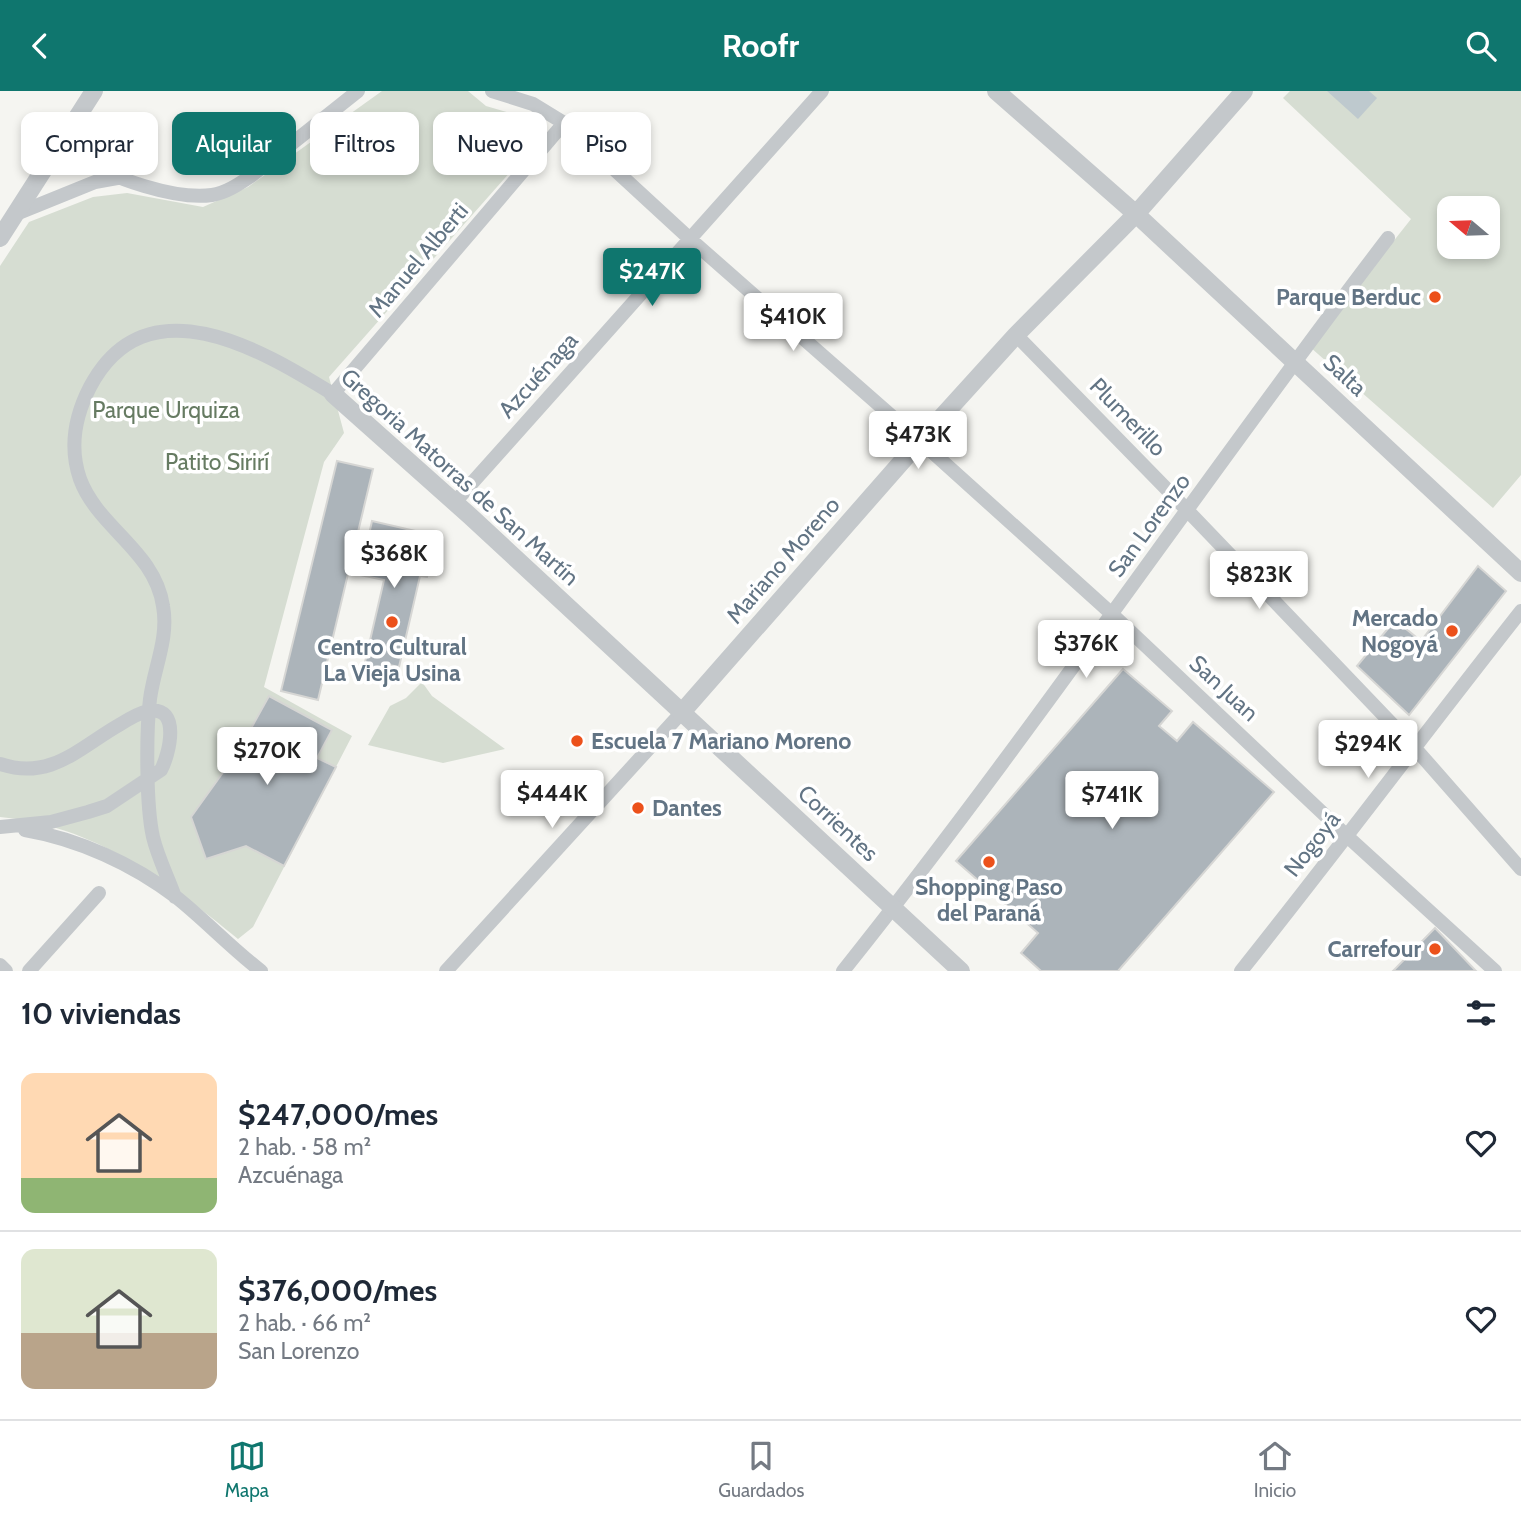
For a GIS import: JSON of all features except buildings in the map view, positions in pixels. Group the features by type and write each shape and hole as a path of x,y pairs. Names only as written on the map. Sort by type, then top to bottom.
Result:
{"street":[{"path":"81,112 94,91"},
{"path":"114,175 184,195 219,193 251,176 358,91"},
{"name":"San Juan","path":"492,91 533,103 561,121"},
{"name":"Azcuénaga","path":"455,502 822,91"},
{"name":"Salta","path":"996,91 1136,214 1521,573"},
{"name":"Mariano Moreno","path":"446,971 682,711 1016,335 1136,214 1244,91"},
{"name":"Manuel Alberti","path":"333,394 561,127"},
{"path":"0,238 41,175"},
{"name":"San Juan","path":"620,175 1113,615 1348,837 1495,971"},
{"path":"16,214 117,177"},
{"name":"San Lorenzo","path":"843,971 1113,615 1294,361 1388,238"},
{"name":"Gregoria Matorras de San Martín","path":"175,897 152,834 149,779 149,711 163,641 163,605 156,582 144,560 88,499 75,460 73,438 78,412 97,374 113,353 129,342 169,331 210,333 272,358 333,394 682,711"},
{"name":"Plumerillo","path":"1016,335 1414,747 1521,869"},
{"name":"Nogoyá","path":"1241,971 1348,837 1414,747 1521,611"},
{"path":"0,764 34,768 58,762 76,755 130,719 149,711 158,712 168,718 170,733 166,761 161,770 149,779 107,806 88,813 51,822 5,827"},
{"name":"Corrientes","path":"682,711 961,971"},
{"path":"5,827 51,834 128,867 175,897 261,971"},
{"path":"29,971 99,894"},
{"path":"0,965 6,971"}],"green space":[{"name":"Parque Urquiza","path":"382,91 468,91 486,106 506,112 433,112 433,175 508,175 329,377 344,433 324,462 264,687 352,736 253,927 238,939 184,897 128,859 67,831 0,817 0,266 29,222 93,197 127,193 203,207 248,187 265,175 296,175 296,153 310,143 310,175 419,175 419,112 353,112"},
{"name":"Parque Berduc","path":"1290,91 1521,91 1521,475 1493,508 1310,347 1411,219 1283,98"},
{"path":"422,682 432,696 505,749 443,763 368,745 390,706 406,698"}],"shaded area":[{"path":"1327,91 1369,91 1377,98 1358,119"}],"place":[{"name":"Parque Berduc","path":"1435,297"},
{"name":"Centro Cultural La Vieja Usina","path":"392,622"},
{"name":"Mercado Nogoyá","path":"1452,631"},
{"name":"Escuela 7 Mariano Moreno","path":"577,741"},
{"name":"Dantes","path":"638,808"},
{"name":"Shopping Paso del Paraná","path":"989,862"},
{"name":"Carrefour","path":"1435,949"}],"park label":[{"name":"Patito Sirirí","path":"217,462"}]}
